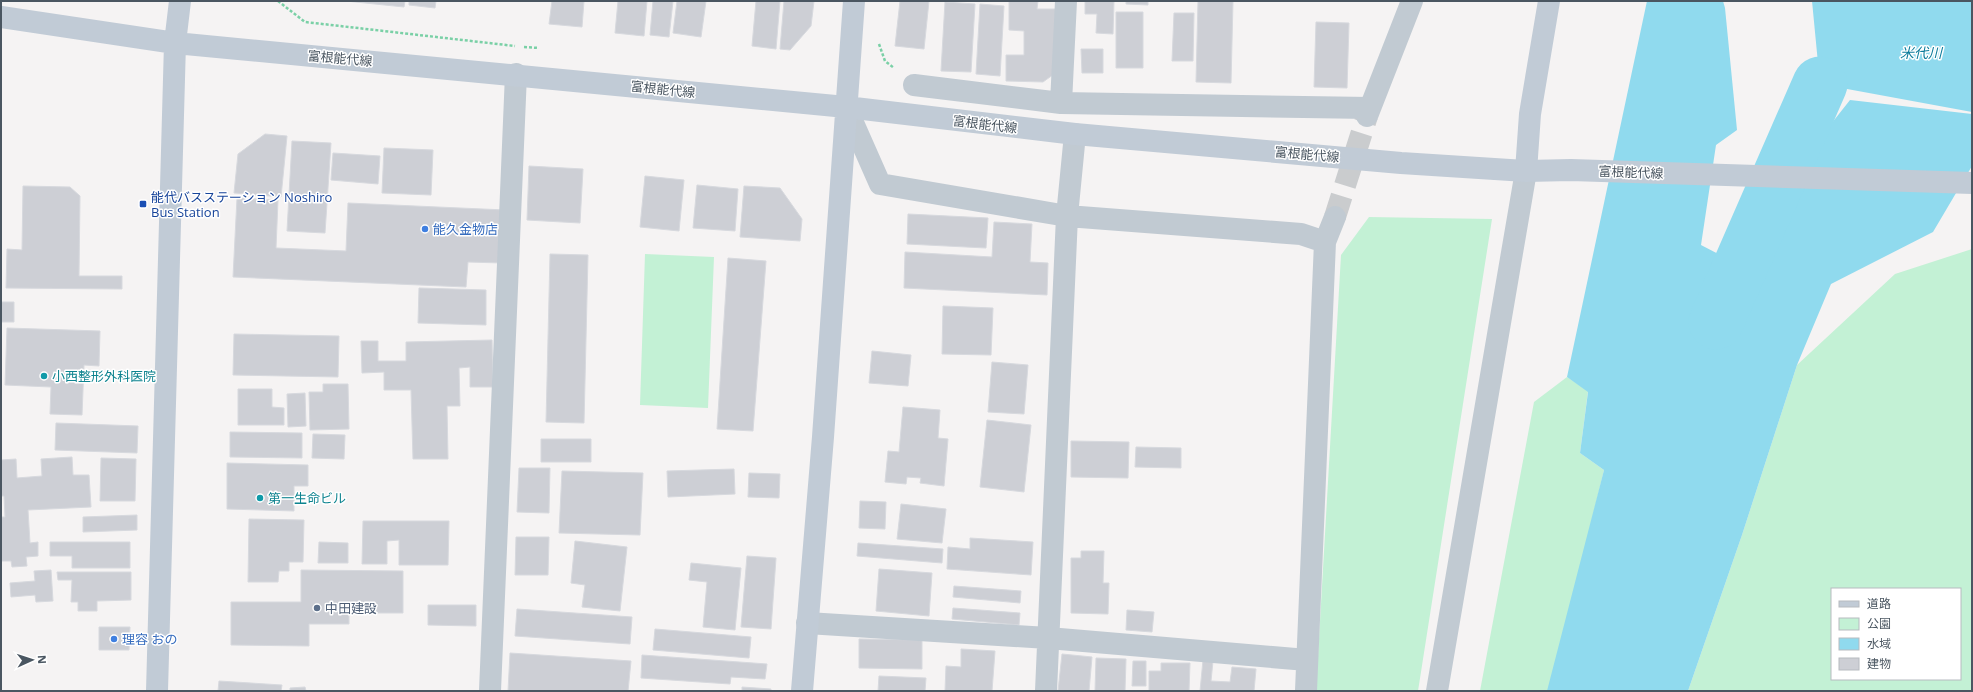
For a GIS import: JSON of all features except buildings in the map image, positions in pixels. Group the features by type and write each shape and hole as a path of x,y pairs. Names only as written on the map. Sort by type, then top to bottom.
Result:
{"main road":[{"path":"157,691 175,44 180,1"},
{"path":"802,691 823,437 854,1"},
{"path":"1526,171 1530,114 1549,1"},
{"name":"富根能代線","path":"1,17 175,44 516,74 846,107 1075,134 1401,163 1526,171 1571,170 1972,183"}],"street":[{"path":"1061,103 1066,1"},
{"path":"914,85 1061,103 1369,112 1412,1"},
{"path":"490,691 516,74"},
{"path":"846,107 880,184 1067,216 1301,234 1325,242"},
{"path":"1046,691 1067,216 1075,134"},
{"path":"1438,691 1526,171"},
{"path":"1306,691 1325,242 1335,217"},
{"path":"807,623 1048,638 1307,660"}],"path":[{"path":"879,42 885,61 914,85"}],"green space":[{"path":"1369,217 1492,219 1418,691 1316,691 1341,255"},
{"path":"1972,249 1972,691 1688,691 1742,535 1797,365 1895,274"},
{"path":"645,254 714,257 708,408 640,405"},
{"path":"1567,377 1588,391 1580,453 1604,470 1550,691 1480,691 1534,402"}],"water":[{"path":"1647,1 1723,1 1725,8 1737,130 1716,145 1701,245 1726,258 1764,248 1816,143 1850,100 1972,114 1972,166 1933,232 1831,284 1797,365 1742,535 1688,691 1547,691 1604,470 1580,453 1588,392 1567,377"},
{"name":"米代川","path":"1812,1 1972,1 1972,112 1820,84"}],"waterway":[{"path":"1716,322 1820,84"}],"tunnel":[{"path":"1335,217 1367,116"}],"place":[{"name":"能代バスステーション Noshiro Bus Station","path":"143,204"},
{"name":"能久金物店","path":"425,229"},
{"name":"小西整形外科医院","path":"44,376"},
{"name":"第一生命ビル","path":"260,498"},
{"name":"中田建設","path":"317,608"},
{"name":"理容 おの","path":"114,639"}]}
